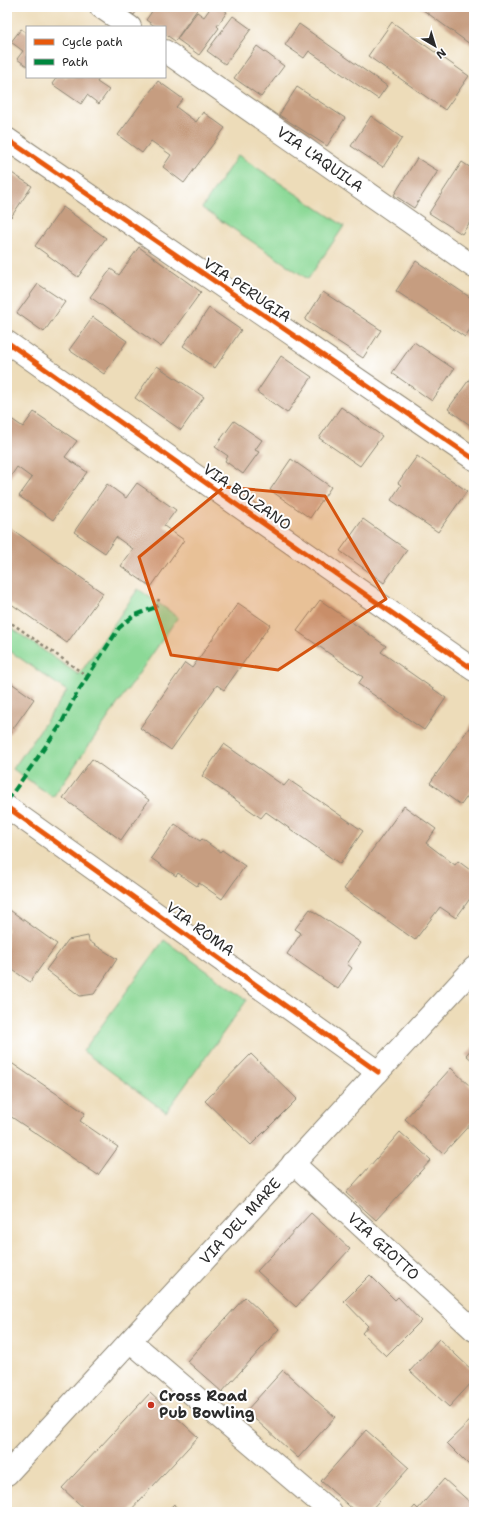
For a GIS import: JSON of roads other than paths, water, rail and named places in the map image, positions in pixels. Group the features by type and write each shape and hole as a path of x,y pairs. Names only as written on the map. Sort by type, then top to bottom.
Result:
{"street":[{"path":"101,7 129,26"},
{"name":"VIA L'AQUILA","path":"166,53 474,267"},
{"name":"VIA PERUGIA","path":"7,140 474,459"},
{"name":"VIA BOLZANO","path":"7,342 474,670"},
{"name":"VIA ROMA","path":"7,807 378,1072"},
{"name":"VIA DEL MARE","path":"7,1474 474,968"},
{"name":"VIA GIOTTO","path":"293,1163 474,1330"},
{"path":"130,1341 331,1512"}],"place":[{"name":"Cross Road Pub Bowling","path":"151,1405"}]}
